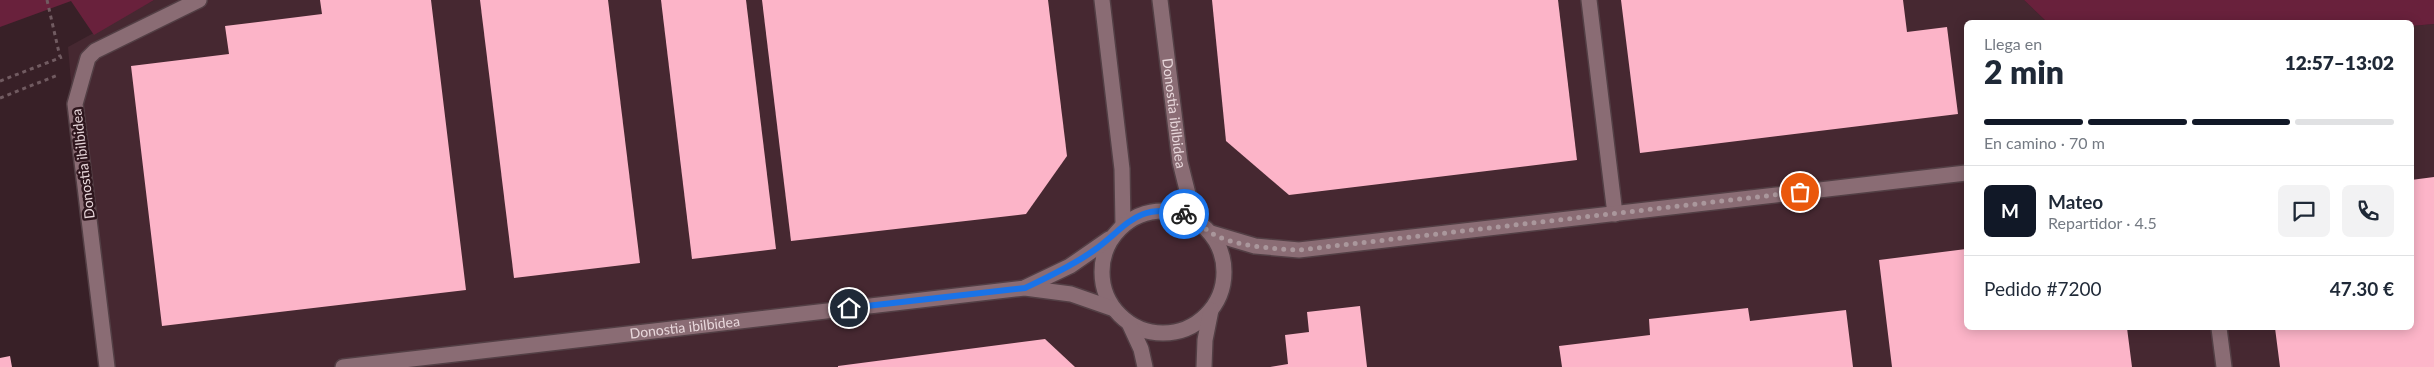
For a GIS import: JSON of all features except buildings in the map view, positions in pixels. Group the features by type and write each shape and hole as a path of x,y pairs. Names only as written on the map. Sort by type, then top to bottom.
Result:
{"street":[{"name":"Donostia ibilbidea","path":"107,367 75,104 88,58 95,51 199,0"},
{"path":"1102,0 1122,169 1118,231"},
{"name":"Donostia ibilbidea","path":"1160,0 1180,162 1188,194 1205,228"},
{"path":"1589,0 1615,214"},
{"path":"1211,310 1196,324 1181,330 1164,333 1148,331 1129,323 1114,309 1105,292 1101,272 1104,253 1118,231 1135,217 1152,211 1170,211 1187,215 1205,228 1255,246 1299,250 1964,173"},
{"path":"1204,367 1205,340 1211,310 1221,292 1224,272 1221,251 1205,228"},
{"name":"Donostia ibilbidea","path":"1025,288 1070,266 1118,231"},
{"name":"Donostia ibilbidea","path":"344,367 1025,288 1071,294 1114,309"},
{"path":"1129,323 1141,349 1145,367"},
{"path":"2219,330 2224,367"}],"path":[{"path":"48,0 64,72"},
{"path":"0,81 68,55 85,70"},
{"path":"0,98 64,72 85,70"}],"shaded area":[{"path":"0,0 154,0 94,35 71,1 0,27"},
{"path":"154,0 2024,0 2045,20 1964,20 1964,330 2414,330 2414,26 2434,24 2434,367 107,367 77,149 68,47"},
{"path":"2024,0 2434,0 2434,24 2414,26 2414,20 2045,20"}],"way so far":[{"path":"1184,214 1200,222 1211,233 1232,241 1277,249 1299,250 1800,192"}],"route":[{"path":"849,308 1025,288 1048,278 1092,252 1135,217 1152,211 1170,211 1184,214"}]}
